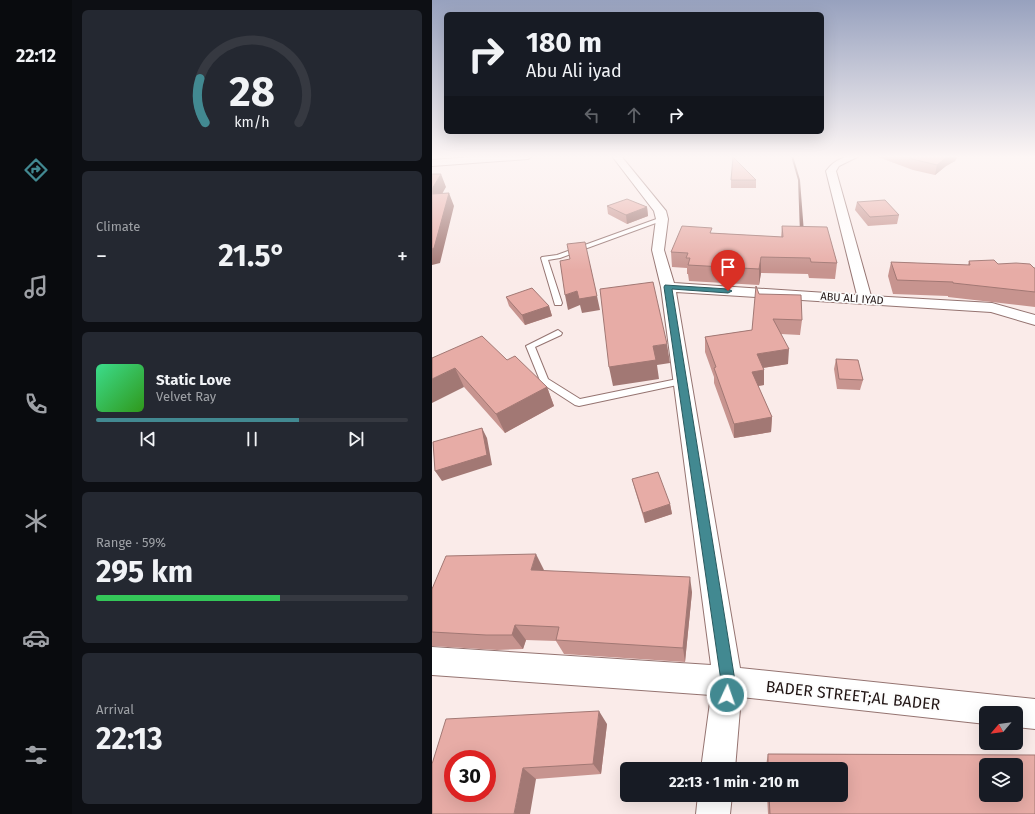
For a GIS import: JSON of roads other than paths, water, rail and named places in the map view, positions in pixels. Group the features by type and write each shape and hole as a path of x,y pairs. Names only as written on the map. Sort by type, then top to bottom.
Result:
{"street":[{"path":"646,194 660,211 662,219 658,250 668,287 728,681 719,762"},
{"path":"836,194 865,299"},
{"name":"ABU ALI IYAD","path":"668,287 992,308 1035,320"},
{"name":"BADER STREET;AL BADER","path":"432,661 728,681 1035,714"},
{"path":"713,814 714,802"}],"lane":[{"path":"558,303 544,258 558,257 662,219"},
{"path":"558,332 530,346 544,381 579,404 682,381"}],"waterway":[{"path":"800,194 802,233"}]}
